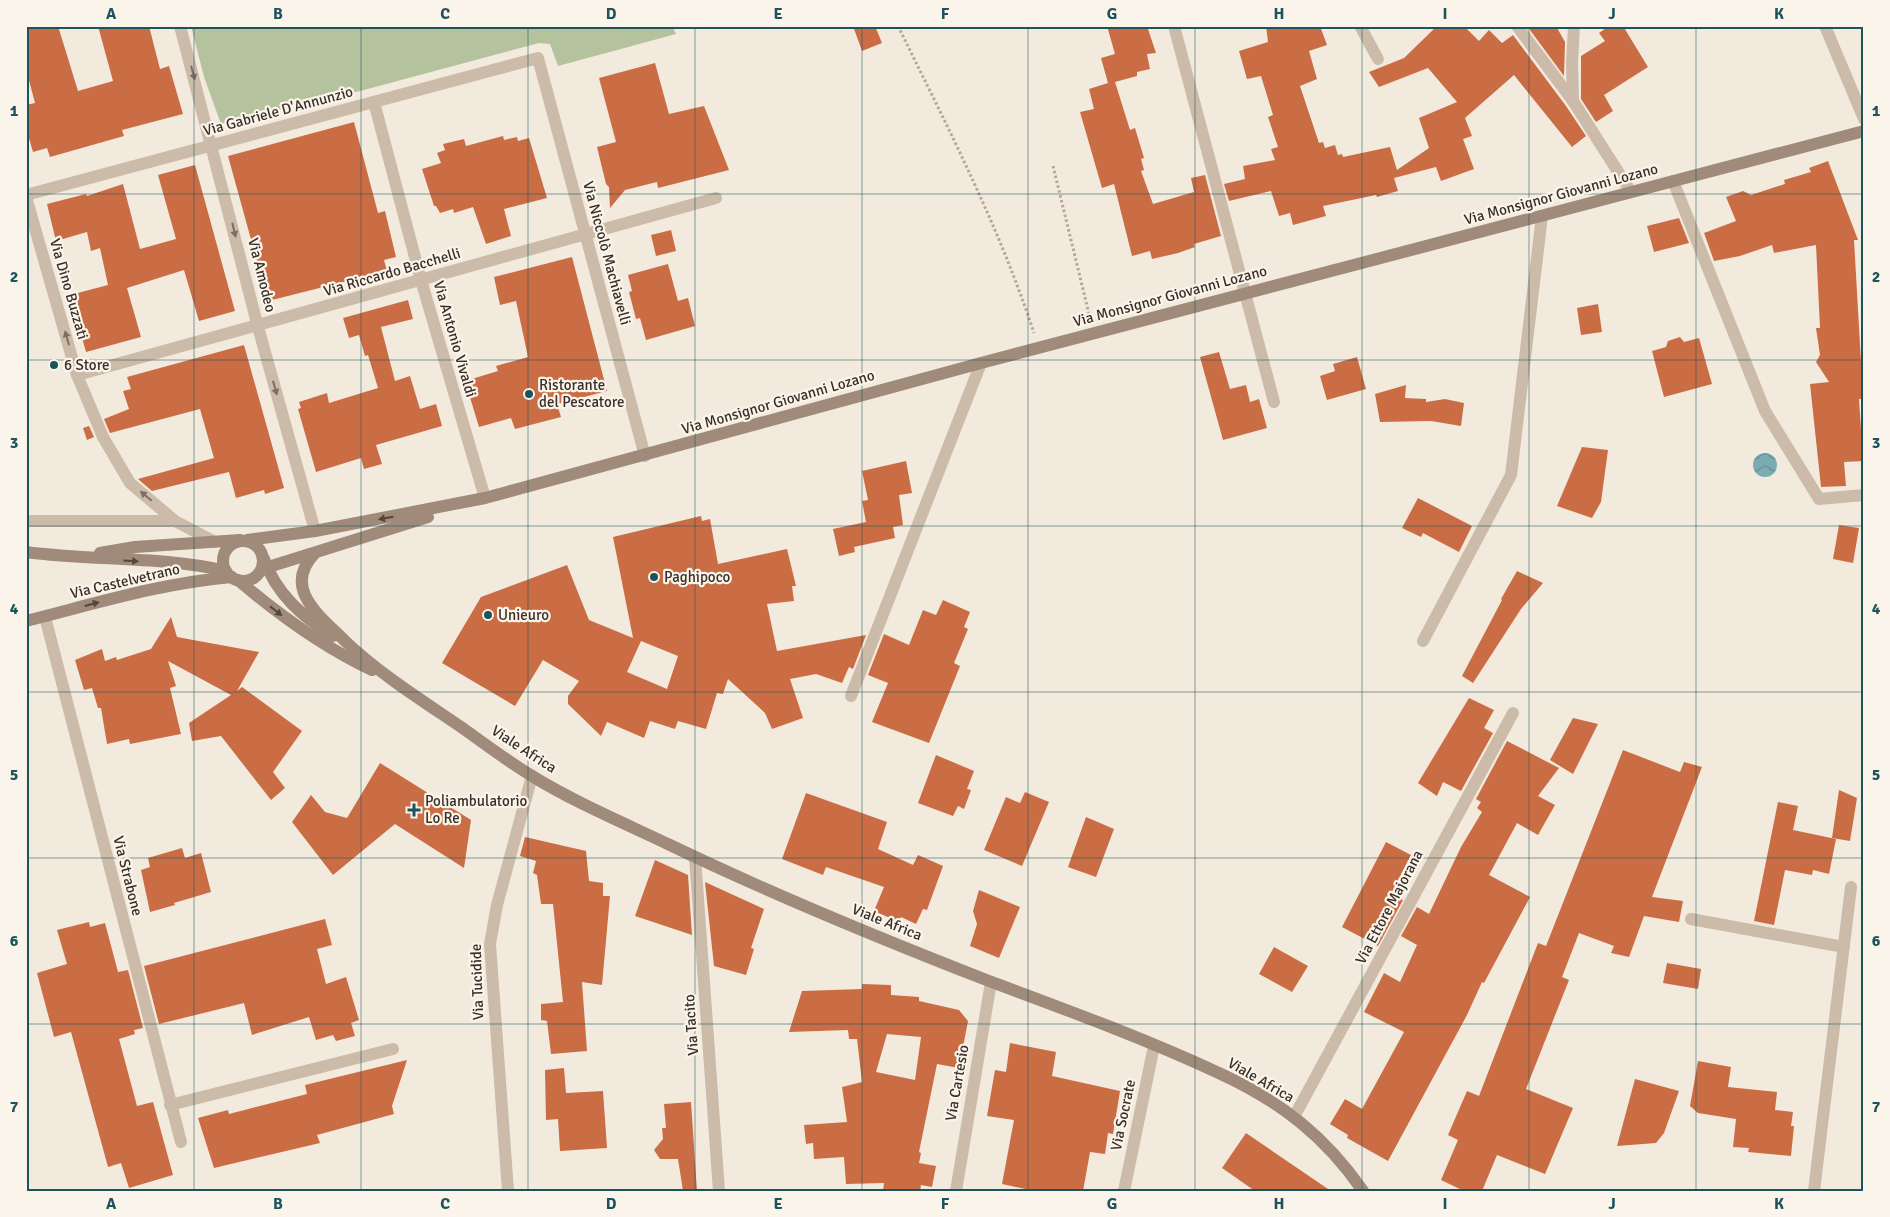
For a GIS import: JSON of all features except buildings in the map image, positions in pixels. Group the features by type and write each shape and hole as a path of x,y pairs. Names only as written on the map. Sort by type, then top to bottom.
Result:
{"main road":[{"name":"Via Monsignor Giovanni Lozano","path":"485,498 981,363 1864,131"},
{"path":"83,556 135,547 244,540 315,531 485,498"},
{"path":"26,552 135,561 173,561 249,580 264,565 314,553 485,498"},
{"path":"244,540 258,547 264,565 290,603 301,614 358,653 392,680 353,662 295,626 232,576 223,562 225,552 231,544 244,540"},
{"path":"314,553 306,561 301,572 305,597 311,607 358,653"},
{"name":"Via Castelvetrano","path":"26,622 184,582 232,576"},
{"name":"Viale Africa","path":"392,680 532,776 595,810 774,894 991,982 1035,996 1222,1075 1273,1102 1315,1133 1347,1168 1363,1191"}],"street":[{"name":"Via Amodeo","path":"180,26 258,327 315,531"},
{"path":"1174,26 1274,402"},
{"path":"1360,26 1378,59"},
{"path":"1517,26 1573,101 1631,192"},
{"path":"1573,101 1572,63 1574,26"},
{"path":"1825,26 1864,119"},
{"name":"Via Gabriele D'Annunzio","path":"26,196 538,58"},
{"name":"Via Niccolò Machiavelli","path":"538,58 645,456"},
{"name":"Via Antonio Vivaldi","path":"374,102 421,280 485,498"},
{"path":"1673,181 1765,411 1819,499 1864,495"},
{"name":"Via Dino Buzzati","path":"26,196 77,375 103,438 130,483 175,521 215,542"},
{"name":"Via Riccardo Bacchelli","path":"77,375 258,327 716,198"},
{"path":"1423,641 1511,475 1542,216"},
{"path":"850,696 981,363"},
{"path":"26,520 175,521"},
{"name":"Via Strabone","path":"45,617 181,1142"},
{"name":"Via Ettore Majorana","path":"1294,1118 1513,713"},
{"name":"Via Tucidide","path":"508,1191 490,944 497,905 532,776"},
{"name":"Via Tacito","path":"695,857 719,1191"},
{"path":"1814,1191 1851,887"},
{"path":"1691,919 1844,947"},
{"name":"Via Cartesio","path":"956,1191 991,982"},
{"name":"Via Socrate","path":"1124,1191 1154,1046"},
{"path":"170,1105 393,1049"}],"path":[{"path":"898,26 970,175 1023,300 1038,348"},
{"path":"1053,166 1094,333"}],"green space":[{"path":"191,26 672,26 676,34 558,66 550,44 539,43 364,90 221,124 204,77"}],"water":[{"path":"1765,453 1774,456 1777,465 1774,474 1765,477 1756,474 1753,465 1756,456"}],"place":[{"name":"6 Store","path":"54,365"},
{"name":"Ristorante del Pescatore","path":"529,394"},
{"name":"Paghipoco","path":"654,577"},
{"name":"Unieuro","path":"488,615"},
{"name":"Poliambulatorio Lo Re","path":"414,810"}]}
